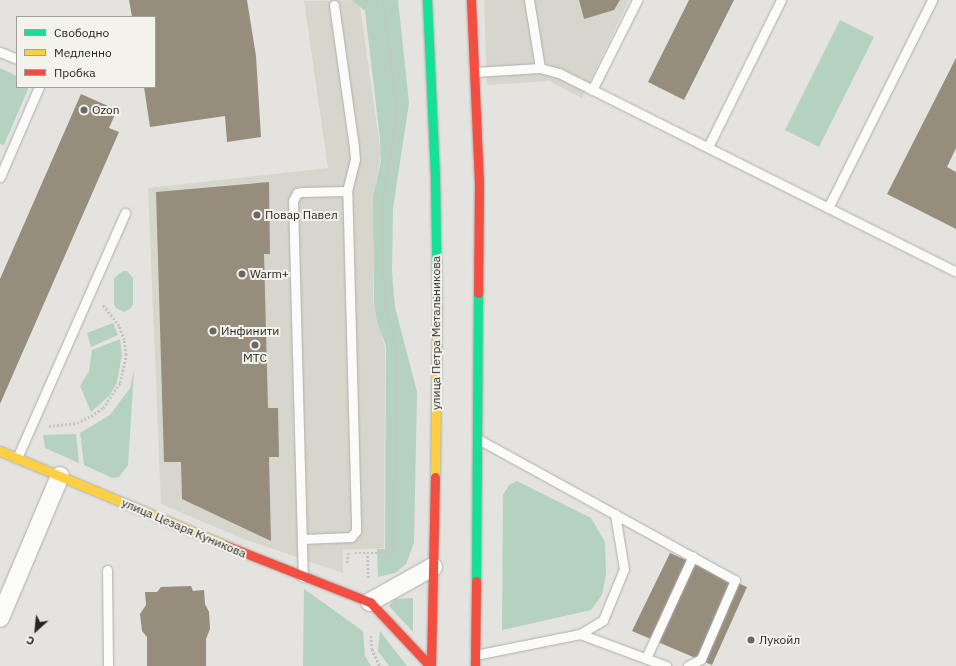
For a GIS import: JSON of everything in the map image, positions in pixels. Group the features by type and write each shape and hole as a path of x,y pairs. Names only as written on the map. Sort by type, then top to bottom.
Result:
{"main road":[{"name":"улица Петра Метальникова","path":"427,0 435,177 438,359 430,666"},
{"path":"472,0 479,184 475,666"},
{"name":"улица Цезаря Куникова","path":"2,452 303,577 370,602"},
{"path":"370,602 430,666"}],"street":[{"path":"0,618 60,476"},
{"path":"370,602 433,567"}],"lane":[{"path":"529,0 540,68"},
{"path":"592,90 637,0"},
{"path":"708,147 782,0"},
{"path":"828,208 932,0"},
{"path":"302,539 351,537 356,524 348,191 355,154 334,5"},
{"path":"0,52 16,59"},
{"path":"474,72 540,68 559,73 956,272"},
{"path":"0,177 39,88"},
{"path":"303,577 293,201 294,196 301,192 348,191"},
{"path":"17,458 125,213"},
{"path":"477,439 735,580 701,659 688,666"},
{"path":"0,464 2,452"},
{"path":"475,655 580,634 603,620 624,570 615,514"},
{"path":"646,658 693,556"},
{"path":"108,570 108,666"},
{"path":"580,634 666,666"}],"path":[{"path":"347,563 348,554 393,553 397,351 385,306 381,206 397,116 383,0"},
{"path":"33,422 55,426 77,423 103,408 120,383 126,355 124,340 111,314 89,295"},
{"path":"367,553 370,602"},
{"path":"371,634 372,649 380,666"}],"shaded area":[{"path":"359,0 381,154 374,194 373,300 385,348 384,548 343,550 343,573 241,538 161,504 148,188 328,168 304,1"},
{"path":"484,0 629,0 582,98 549,81 487,85"}],"green space":[{"path":"352,0 398,0 409,103 393,208 392,271 395,307 417,392 414,543 406,564 395,573 378,577 377,549 385,549 386,346 377,322 374,301 373,197 381,161 380,139 365,11"},
{"path":"840,20 874,37 819,147 785,130"},
{"path":"0,68 16,76 16,88 29,88 4,145 0,144"},
{"path":"123,271 127,271 133,278 133,304 131,308 124,312 116,308 114,304 114,278"},
{"path":"113,323 118,335 91,347 87,333"},
{"path":"120,339 122,355 117,382 110,395 91,412 80,386 89,371 92,350"},
{"path":"134,371 128,465 119,477 112,478 84,465 80,433 110,415 130,388"},
{"path":"76,434 79,463 45,448 43,435"},
{"path":"517,481 591,518 605,542 606,575 602,595 591,610 502,630 503,495 509,485"},
{"path":"304,589 363,631 365,656 371,666 303,666"},
{"path":"413,598 413,632 389,606 395,599"},
{"path":"380,631 407,666 389,666 378,651"}],"building":[{"path":"129,0 247,0 256,56 261,137 227,142 225,116 150,127 144,88 156,88 156,16 132,16"},
{"path":"579,0 620,0 614,10 584,19"},
{"path":"689,0 734,0 684,100 648,82"},
{"path":"956,58 956,148 947,167 956,172 956,229 887,194"},
{"path":"81,94 117,110 109,128 119,132 0,404 0,279"},
{"name":"Инфинити","path":"269,182 270,254 264,254 268,408 278,408 279,457 269,457 271,541 182,499 181,462 164,462 156,192"},
{"path":"670,553 747,587 712,665 632,631"},
{"path":"191,586 193,591 204,590 205,604 209,612 210,629 206,639 206,666 147,666 147,637 142,631 140,614 146,605 145,592 157,592 161,587"}],"traffic: fast":[{"path":"427,0 435,177 437,309"},
{"path":"476,581 478,293"}],"traffic: slow":[{"path":"435,477 437,309"},
{"path":"0,451 225,545"}],"traffic: jam":[{"path":"471,0 479,184 478,293"},
{"path":"431,666 435,477"},
{"path":"225,545 370,602 430,666"},
{"path":"475,666 476,581"}],"place":[{"name":"Ozon","path":"84,110"},
{"name":"Повар Павел","path":"257,215"},
{"name":"Warm+","path":"242,274"},
{"name":"Инфинити","path":"213,331"},
{"name":"МТС","path":"255,345"},
{"name":"Лукойл","path":"751,640"}]}
